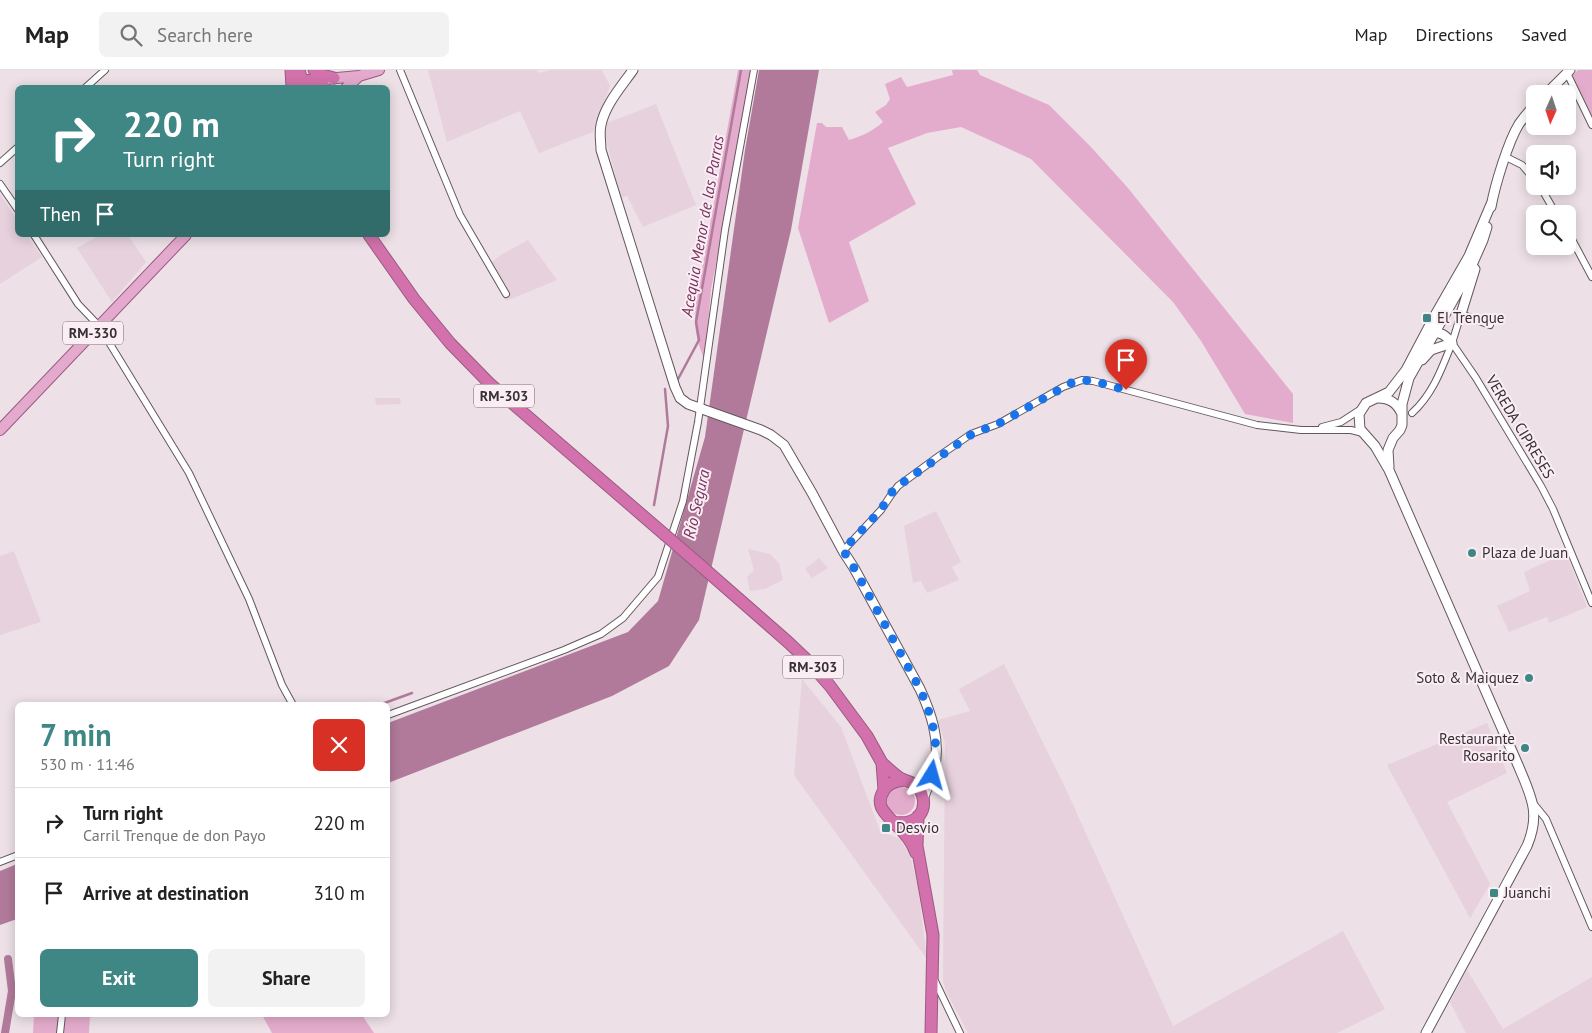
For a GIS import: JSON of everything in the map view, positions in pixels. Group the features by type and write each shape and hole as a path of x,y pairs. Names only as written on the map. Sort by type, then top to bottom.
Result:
{"highway":[{"path":"291,70 299,85"},
{"path":"299,70 300,85"},
{"path":"303,85 309,80 324,78"},
{"name":"RM-303","path":"371,237 414,299 456,350 497,390 808,661 851,712 882,763 884,790 880,801 881,807 914,848 922,869"},
{"name":"RM-303","path":"882,763 919,789 923,799 923,805 918,816 917,846 933,935 931,1033"},
{"path":"884,790 893,782 908,781"},
{"path":"894,822 907,823 918,816"}],"main road":[{"path":"324,78 360,76 379,70"},
{"path":"633,70 603,115 600,128 601,150 675,387 680,398 688,404 771,435 784,445 859,577 920,689 928,708 936,740 935,765 923,799"},
{"path":"1555,85 1569,72"},
{"path":"350,85 360,76"},
{"path":"1461,314 1506,157 1520,122 1526,116"},
{"path":"1426,1033 1527,846 1534,823 1533,803 1390,470 1370,440 1363,433 1358,419 1361,409 1370,400 1389,392 1396,385 1469,256 1492,202"},
{"name":"RM-330","path":"0,430 184,237"},
{"path":"1390,470 1388,450 1393,438 1402,425 1404,395 1409,378 1468,274 1483,240"},
{"path":"1409,378 1431,350 1452,343 1444,334 1434,332 1428,336 1412,358"},
{"path":"1378,398 1388,399 1393,402 1402,414"},
{"path":"1370,440 1380,442 1393,438"},
{"path":"908,781 927,778 932,775"}],"street":[{"path":"88,85 105,70"},
{"path":"400,70 460,215 506,294"},
{"path":"390,714 564,650 601,634 623,618 658,577 683,501 700,410 725,230 754,70"},
{"path":"1569,72 1592,124"},
{"path":"0,163 15,150"},
{"path":"1506,157 1522,165 1526,170"},
{"path":"0,184 15,206"},
{"path":"35,237 78,304 99,326 189,472 250,599 282,685 291,702"},
{"path":"1576,247 1592,276"},
{"path":"1412,413 1428,397 1436,382 1452,343 1461,314 1490,325"},
{"name":"VEREDA CIPRESES","path":"1452,343 1476,378 1553,508 1592,603"},
{"path":"843,550 881,510 890,494 898,486 939,456 972,434 998,424 1063,387 1082,380 1093,381 1257,425 1301,430 1337,430 1363,433"},
{"path":"1301,430 1331,426 1361,409"},
{"path":"1533,803 1546,818 1592,926"},
{"path":"0,862 15,857"},
{"path":"932,976 960,1033"},
{"path":"60,1033 62,1017"}],"shaded area":[{"path":"428,70 537,70 538,73 551,70 602,70 610,86 593,132 539,153 520,111 447,142"},
{"path":"738,70 752,70 738,155 711,289 705,361 696,332 696,302"},
{"path":"952,70 977,70 980,75 1049,105 1091,147 1128,188 1293,394 1293,423 1245,414 1201,341 1173,302 1031,159 961,127 927,133 888,148 916,204 849,242 869,301 829,323 798,228 817,123 822,123 826,127 842,127 849,140 858,137 871,131 883,122 875,112 886,105 890,99 885,84 901,77 907,87 953,75"},
{"path":"1578,70 1592,70 1592,122 1576,90 1576,85 1574,85 1570,78"},
{"path":"656,104 696,205 643,227 627,196 621,198 605,135 607,123"},
{"path":"0,194 15,217 15,237 28,237 42,257 0,284"},
{"path":"96,237 129,237 146,262 112,302 77,248"},
{"path":"528,240 557,280 506,301 486,268 499,256"},
{"path":"375,398 400,398 401,404 376,405"},
{"path":"936,511 961,562 952,567 959,580 927,593 921,581 913,583 904,526"},
{"path":"748,549 770,554 779,563 783,580 765,589 750,591 747,577 754,570"},
{"path":"14,551 41,622 0,635 0,556"},
{"path":"1566,553 1587,607 1549,623 1547,617 1509,632 1497,606 1530,591 1524,572"},
{"path":"819,558 828,568 812,578 805,569"},
{"path":"1004,664 1065,787 1173,1026 1343,931 1385,1009 1337,1033 968,1033 946,991 943,981 945,744 938,720 970,711 959,689"},
{"path":"802,679 841,727 880,831 900,839 910,855 918,887 927,959 794,775"},
{"path":"1487,723 1507,773 1447,802 1490,884 1470,918 1387,765"},
{"path":"901,787 911,791 915,801 911,811 901,815 891,811 887,801 891,791"},
{"path":"1467,970 1503,1029 1592,977 1592,1033 1466,1033 1450,1002"},
{"path":"34,1017 90,1017 89,1033 33,1033"},
{"path":"263,1017 363,1017 374,1033 272,1033"}],"water":[{"name":"Río Segura","path":"759,70 819,70 791,230 699,620 669,666 612,696 390,782 390,722 628,632 658,601 705,437 745,150"},
{"path":"15,865 15,920 0,925 0,871"}],"waterway":[{"name":"Acequia Menor de las Parras","path":"677,381 699,340 696,322 741,70"},
{"name":"Acequia Menor de las Parras","path":"654,505 668,426 665,389"},
{"name":"Acequia Menor de las Parras","path":"387,702 412,693"},
{"path":"5,1033 12,991 8,959"}],"place":[{"name":"El Trenque","path":"1427,318"},
{"name":"Plaza de Juan","path":"1472,553"},
{"name":"Soto & Maiquez","path":"1529,678"},
{"name":"Restaurante Rosarito","path":"1525,748"},
{"name":"Desvio","path":"886,828"},
{"name":"Juanchi","path":"1494,893"}],"route":[{"path":"932,775 935,765 936,740 928,708 920,689 843,550 881,510 890,494 898,486 972,434 998,424 1073,382 1082,380 1093,381 1126,390"}]}
